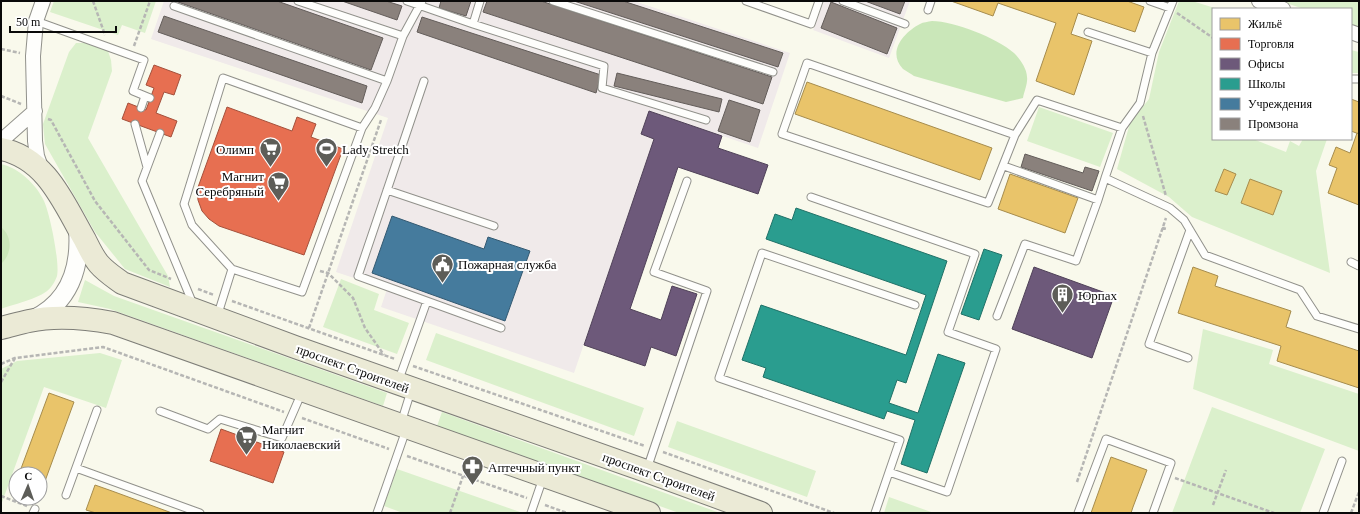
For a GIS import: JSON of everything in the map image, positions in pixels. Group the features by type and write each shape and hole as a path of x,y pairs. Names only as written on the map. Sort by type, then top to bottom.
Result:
{"main road":[{"name":"проспект Строителей","path":"1,150 15,153 26,159 42,172 54,187 98,263 122,283 404,386 761,513"},
{"path":"1,328 30,321 71,318 90,319 114,323 544,476 625,509 649,513"}],"street":[{"path":"42,172 37,156 35,141 33,56 36,21 43,1"},
{"path":"1259,1 1280,8"},
{"path":"1,141 34,111"},
{"path":"30,321 43,315 54,306 62,297 68,286 74,273 77,259 79,244 78,229"}],"lane":[{"path":"298,1 403,36"},
{"path":"407,1 421,3 473,24 604,66 602,88 706,120"},
{"path":"473,24 480,1"},
{"path":"553,1 773,72"},
{"path":"746,1 810,24 819,1"},
{"path":"843,1 905,24"},
{"path":"928,10 931,1"},
{"path":"1150,1 1170,8"},
{"path":"997,316 1025,244 1076,261 1122,128 1140,103 1152,53 1173,1"},
{"path":"362,128 223,78 184,204 192,225 232,269 302,292 362,128 375,108 387,81 403,36 421,3"},
{"path":"174,6 387,81"},
{"path":"36,21 144,60 133,91 148,97 141,108"},
{"path":"1088,32 1152,53"},
{"path":"1015,135 807,63 782,134 988,203 1004,166 1015,135 1037,100 1122,128"},
{"path":"424,81 358,276 501,328"},
{"path":"135,124 147,167"},
{"path":"160,133 142,181 207,315"},
{"path":"1004,166 1098,200"},
{"path":"1105,178 1170,208 1184,220 1205,255 1300,290 1317,316 1359,329"},
{"path":"646,471 707,292 654,272 687,181"},
{"path":"388,190 494,226"},
{"path":"811,197 975,254 948,332 996,349 947,492 889,472"},
{"path":"1188,358 1149,344 1190,230"},
{"path":"875,513 900,440 719,378 762,253 915,305"},
{"path":"1351,262 1359,266"},
{"path":"207,315 232,269"},
{"path":"377,513 404,426 404,386 427,301"},
{"path":"160,411 208,429 220,419 282,438 303,390"},
{"path":"66,495 97,410"},
{"path":"1078,513 1106,439 1171,463 1153,513"},
{"path":"1323,513 1342,461"},
{"path":"76,468 200,513"},
{"path":"531,513 544,476"}],"path":[{"path":"93,1 109,47"},
{"path":"131,55 150,1"},
{"path":"1170,8 1212,37"},
{"path":"1,49 33,56"},
{"path":"1,96 34,111"},
{"path":"1076,485 1170,208 1140,103"},
{"path":"309,328 382,117"},
{"path":"1162,228 1167,229"},
{"path":"310,267 328,274 353,298 365,328 385,356"},
{"path":"1,382 15,358"},
{"path":"1213,505 1226,470"},
{"path":"1167,475 1274,513"},
{"path":"450,513 463,476"},
{"path":"1351,513 1359,492"},
{"path":"1,496 34,511"}],"shaded area":[{"path":"164,1 634,1 790,53 758,148 649,111 641,134 654,139 574,373 381,307 387,289 336,272 388,118 151,39"},
{"path":"824,1 910,1 889,58 813,30"}],"green space":[{"path":"54,1 156,1 145,33 122,25 118,35 50,12"},
{"path":"1179,1 1192,1 1215,8 1212,8 1212,140 1256,140 1286,152 1290,141 1299,146 1302,140 1327,140 1316,171 1330,273 1192,217 1169,197 1117,169 1130,123 1149,99 1159,52"},
{"path":"1286,1 1359,1 1359,27 1352,25 1352,8 1301,8 1286,3"},
{"path":"932,21 952,24 975,31 1006,47 1014,53 1023,64 1027,74 1027,82 1023,98 1006,102 914,76 903,69 898,63 897,50 899,44 908,32 923,23"},
{"path":"76,43 85,43 108,51 112,71 88,138 168,276 170,287 125,269 95,232 45,144 43,124 69,52"},
{"path":"1352,50 1359,52 1359,73 1352,73"},
{"path":"1039,107 1113,133 1100,167 1027,141"},
{"path":"1,164 20,173 32,183 41,195 49,216 54,238 58,270 52,286 47,291 28,300 1,309"},
{"path":"1,227 8,236 10,246 5,260 1,264"},
{"path":"341,279 379,294 374,310 409,323 397,354 323,327"},
{"path":"85,280 114,296 387,393 383,406 110,309 78,302"},
{"path":"1203,329 1273,350 1269,364 1359,394 1359,451 1193,389"},
{"path":"436,333 644,408 634,436 426,360"},
{"path":"100,353 122,360 106,408 44,387 15,466 8,466 8,486 1,505 1,369 17,361"},
{"path":"1212,407 1325,449 1300,513 1172,513"},
{"path":"442,412 720,513 679,513 437,426"},
{"path":"677,421 816,471 807,497 668,447"},
{"path":"397,469 520,513 403,513 384,506"},
{"path":"889,497 934,513 884,513"}],"building: Жильё":[{"path":"951,1 1127,1 1144,7 1135,32 1078,13 1071,34 1092,41 1074,95 1036,81 1056,23 998,3 993,16"},
{"path":"807,82 992,148 980,180 795,114"},
{"path":"1352,99 1359,102 1359,134 1352,131"},
{"path":"1357,133 1359,134 1359,205 1328,193 1337,168 1329,165 1336,147 1350,153"},
{"path":"1224,169 1236,174 1227,195 1215,191"},
{"path":"1010,174 1078,198 1065,233 998,209"},
{"path":"1250,179 1282,191 1273,215 1241,203"},
{"path":"1193,267 1218,276 1215,286 1291,311 1286,327 1359,351 1359,388 1277,361 1281,346 1178,313"},
{"path":"49,393 74,402 48,473 48,466 22,466"},
{"path":"1111,457 1147,470 1131,513 1091,513"},
{"path":"95,485 172,513 96,513 86,510"}],"building: Торговля":[{"path":"154,65 181,75 174,95 164,92 156,113 177,121 171,137 122,119 128,103 146,110 154,88 146,85"},
{"name":"Олимп","path":"227,107 292,131 297,117 316,124 311,137 343,149 304,255 219,226 209,219 202,211 198,200 197,190"},
{"path":"221,429 284,452 273,483 210,461"}],"building: Офисы":[{"path":"649,111 722,136 718,148 768,165 758,194 678,167 630,309 661,320 672,286 697,294 676,356 651,347 645,366 584,345 654,139 641,134"},
{"name":"Юрпах","path":"1034,267 1114,296 1092,358 1012,329"}],"building: Школы":[{"path":"796,208 947,261 906,383 897,380 889,403 918,413 938,354 965,363 927,473 901,464 915,420 887,411 884,419 763,377 766,368 742,360 761,305 906,355 926,295 766,239 775,214 792,220"},
{"path":"984,249 1002,255 979,320 961,314"}],"building: Учреждения":[{"path":"392,216 484,249 488,237 530,251 505,321 372,273"}],"building: Промзона":[{"path":"175,1 277,1 383,38 371,70"},
{"path":"342,1 386,1 402,6 397,20"},
{"path":"441,1 471,1 466,16 439,8"},
{"path":"487,1 541,1 772,77 763,104 483,12"},
{"path":"574,1 623,1 783,53 778,67"},
{"path":"865,1 905,1 900,14"},
{"path":"831,2 897,28 887,54 821,28"},
{"path":"164,16 367,86 362,103 158,32"},
{"path":"422,17 601,75 596,93 417,32"},
{"path":"617,73 722,99 719,112 614,86"},
{"path":"729,100 760,110 750,142 718,131"},
{"path":"1025,154 1083,173 1085,167 1099,171 1092,191 1021,167"}],"place":[{"name":"Олимп","path":"270,168"},
{"name":"Lady Stretch","path":"326,168"},
{"name":"Магнит Серебряный","path":"279,202"},
{"name":"Пожарная служба","path":"442,284"},
{"name":"Юрпах","path":"1062,314"},
{"name":"Магнит Николаевский","path":"247,456"},
{"name":"Аптечный пункт","path":"472,486"}]}
